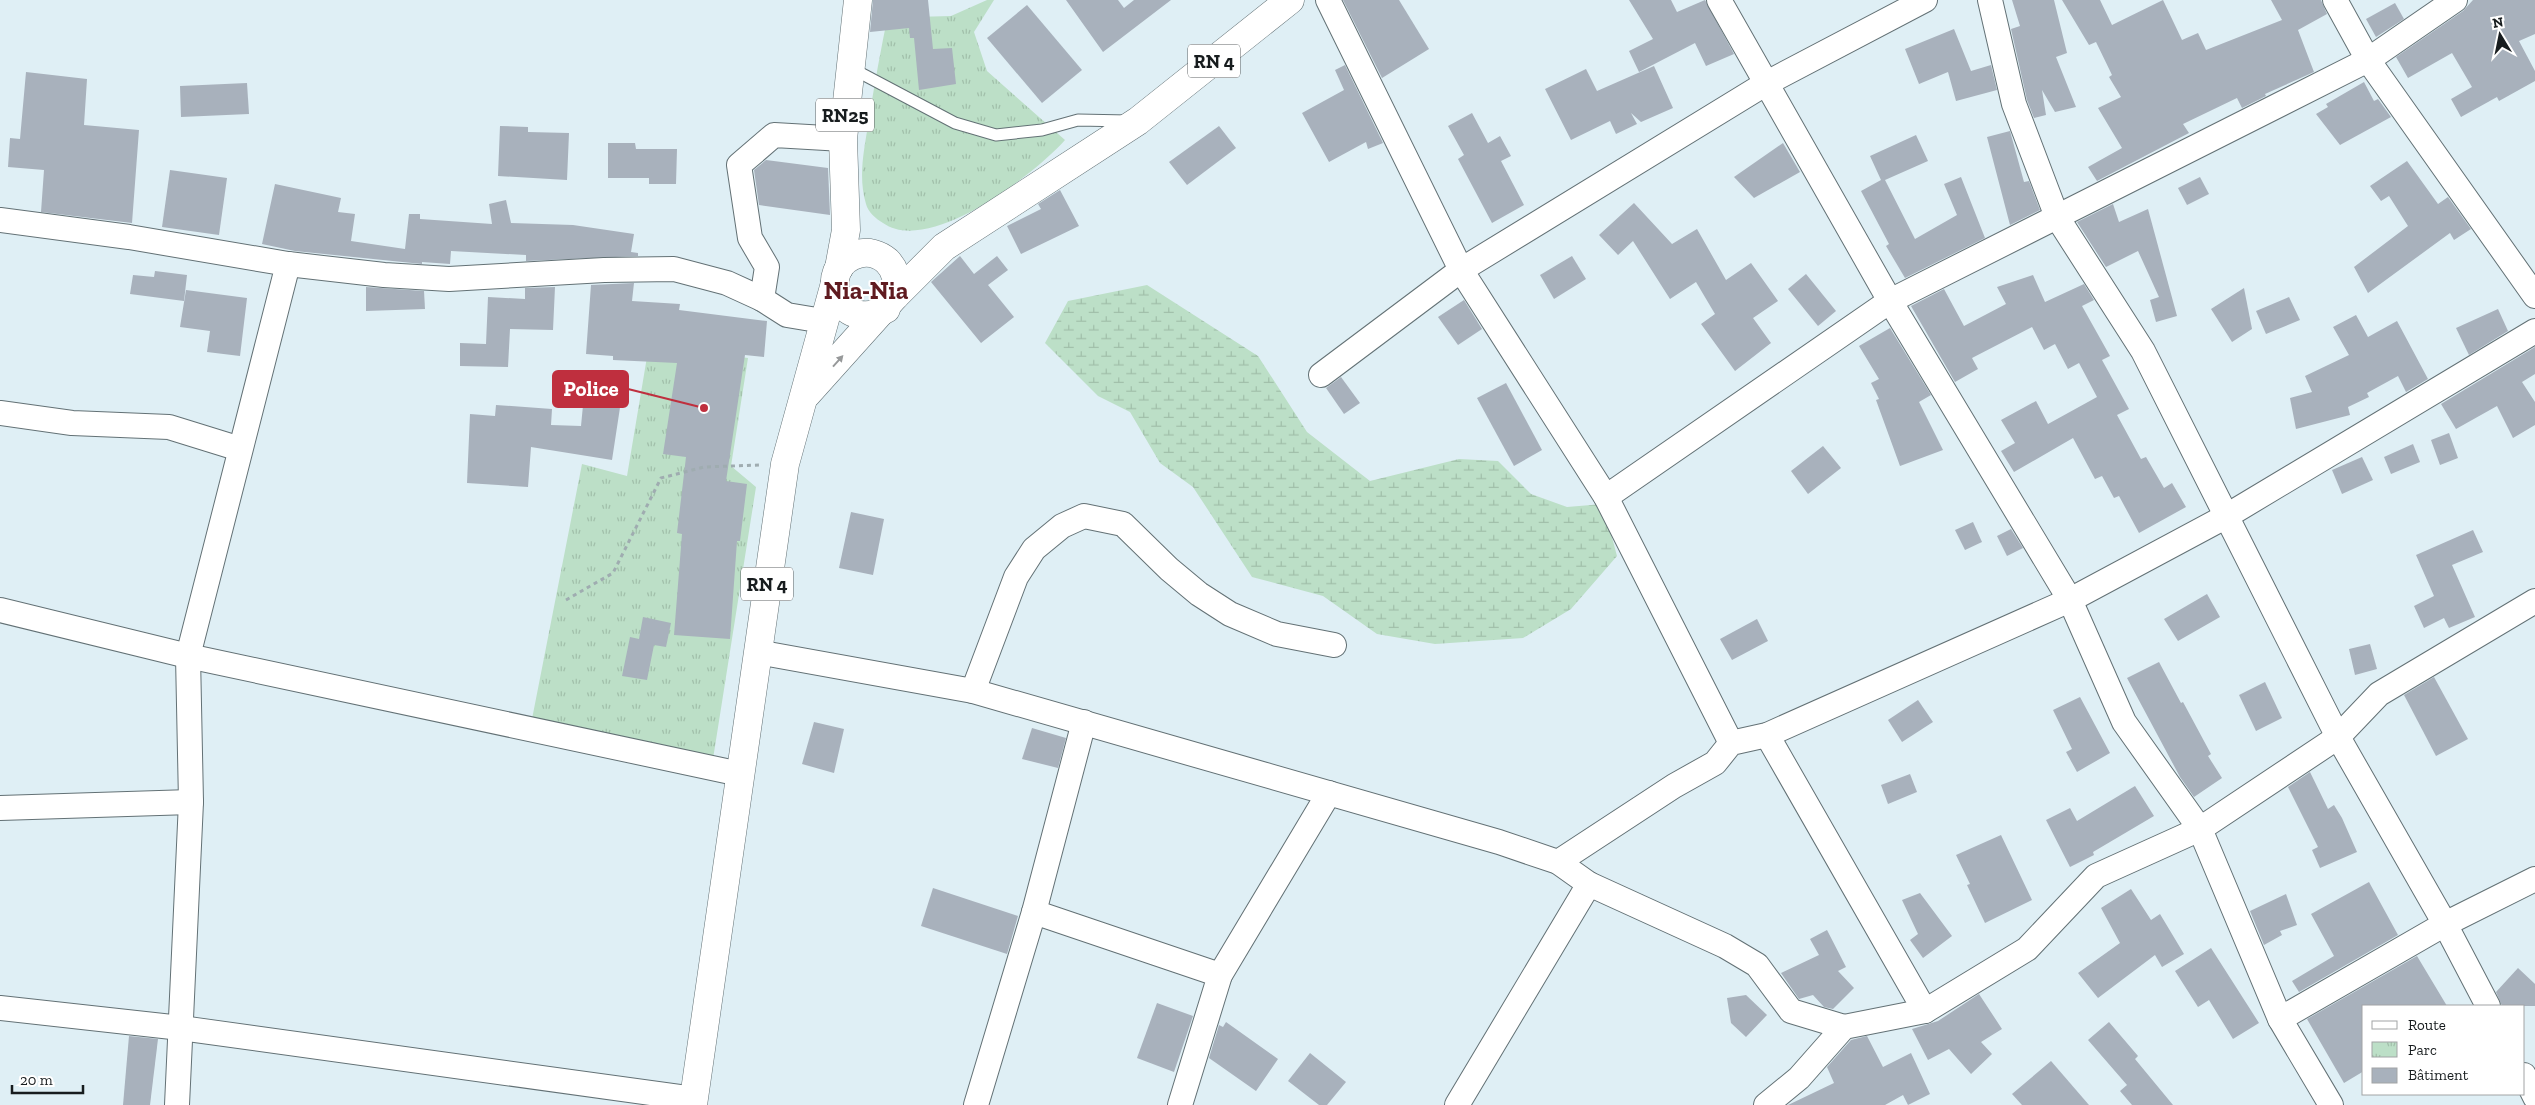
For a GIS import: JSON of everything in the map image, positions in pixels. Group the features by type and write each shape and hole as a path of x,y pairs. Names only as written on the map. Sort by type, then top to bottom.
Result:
{"main road":[{"name":"RN25","path":"837,275 846,230 843,139 849,68 858,0"},
{"name":"RN 4","path":"805,397 890,302 944,247 1138,121 1290,0"},
{"path":"846,230 881,256 891,266 897,277 890,302 869,315 852,312 839,301 837,275 845,261 861,253 881,256"},
{"name":"RN 4","path":"881,256 944,247"},
{"name":"RN 4","path":"693,1102 785,464 805,397 823,321 837,275"}],"street":[{"path":"1328,0 1461,270 1606,497 1732,743"},
{"path":"1719,0 1890,301 2070,600 2124,722 2200,830 2280,1019 2331,1105"},
{"path":"1321,375 1461,270 1765,84 1925,0"},
{"path":"1990,0 2014,104 2057,217 2143,351 2225,517 2338,737 2445,924 2487,1005"},
{"path":"2335,0 2368,60 2535,296"},
{"path":"1606,497 1890,301 2368,60 2455,0"},
{"path":"762,298 767,267 750,238 739,165 774,135 843,139"},
{"path":"0,220 129,237 288,264 384,275 449,279 604,270 674,269 705,276 762,298 787,315 823,321"},
{"path":"177,1105 191,802 188,656 288,264"},
{"path":"1558,862 1674,786 1715,763 1732,743 1768,735 2070,600 2225,517 2535,331"},
{"path":"0,413 72,423 169,427 240,449"},
{"path":"972,691 1016,577 1034,549 1062,526 1084,516 1123,524 1199,594 1230,614 1277,634 1334,645"},
{"path":"757,652 972,691 1499,842 1558,862 1589,884 1725,946 1757,965 1791,1011 1844,1027 1925,1011 2027,949 2096,876 2200,830 2338,737 2379,694 2535,601"},
{"path":"0,610 188,656 740,774"},
{"path":"976,1105 1034,912 1084,722"},
{"path":"1768,735 1925,1011"},
{"path":"1180,1105 1220,974 1329,793"},
{"path":"0,808 191,802"},
{"path":"2280,1019 2445,924 2535,879"},
{"path":"1457,1105 1589,884"},
{"path":"1034,912 1220,974"},
{"path":"0,1008 181,1028 693,1102"},
{"path":"1766,1105 1799,1078 1844,1027"},
{"path":"2525,1077 2535,1097"}],"lane":[{"path":"849,68 955,123 996,135 1042,130 1078,120 1138,121"}],"path":[{"path":"566,600 613,573 661,478 704,467 785,464"}],"green space":[{"path":"987,0 994,0 974,32 987,71 1065,140 1030,172 1006,190 980,207 953,220 927,229 903,230 883,223 867,207 862,174 870,110 889,10 914,17 951,16"},
{"path":"1147,285 1258,356 1307,432 1370,481 1459,459 1498,461 1531,494 1567,507 1603,504 1617,556 1571,609 1523,638 1435,644 1377,634 1323,596 1252,577 1193,487 1160,463 1130,412 1098,396 1045,343 1068,301"},
{"path":"649,345 748,358 731,466 756,487 713,759 532,719 582,464 627,476"}],"building":[{"path":"873,0 928,0 933,49 952,48 956,84 919,90 914,38 910,38 909,28 870,32"},
{"path":"1066,0 1118,0 1124,8 1134,0 1171,0 1103,52"},
{"path":"1343,0 1399,0 1429,49 1382,78"},
{"path":"1629,0 1671,0 1677,12 1705,0 1734,54 1706,66 1695,43 1639,72 1629,51 1653,39"},
{"path":"2012,0 2054,0 2067,53 2056,57 2076,107 2055,112 2042,90 2046,115 2034,118 2027,100 2011,29 2020,26"},
{"path":"2062,0 2100,0 2112,25 2163,0 2182,40 2198,33 2206,50 2282,20 2271,0 2321,0 2327,14 2298,30 2314,72 2265,94 2266,96 2242,108 2237,98 2183,124 2189,133 2097,181 2088,167 2122,148 2098,108 2121,97 2109,77 2112,75 2096,42 2089,45"},
{"path":"2473,0 2535,0 2535,34 2519,41 2535,71 2535,81 2499,101 2497,97 2461,117 2451,99 2472,87 2452,53 2408,78 2396,57 2463,11"},
{"path":"2395,3 2404,19 2376,37 2366,19"},
{"path":"1027,5 1082,70 1042,103 987,38"},
{"path":"1954,29 1971,71 1991,65 1997,90 1956,101 1948,72 1919,84 1905,49"},
{"path":"1345,65 1383,143 1368,149 1366,142 1329,162 1302,113 1344,90 1335,70"},
{"path":"1654,66 1673,108 1641,122 1631,113 1637,124 1616,134 1610,121 1571,140 1545,89 1586,69 1597,91"},
{"path":"26,72 87,79 84,125 139,130 132,223 41,212 44,170 8,167 10,138 20,139"},
{"path":"2364,82 2374,101 2378,99 2391,117 2340,145 2316,114 2328,107 2326,104"},
{"path":"247,83 249,114 181,117 180,86"},
{"path":"1472,113 1488,143 1500,136 1511,156 1501,161 1524,205 1492,223 1458,159 1464,155 1448,126"},
{"path":"500,126 528,127 528,132 569,133 567,180 498,176"},
{"path":"1219,126 1236,148 1187,185 1169,162"},
{"path":"2010,131 2024,182 2029,181 2040,210 2010,225 1987,137"},
{"path":"1916,135 1928,161 1885,180 1915,239 1957,215 1944,184 1961,177 1985,238 1905,278 1886,246 1889,244 1861,191 1881,180 1870,156"},
{"path":"608,143 635,143 636,149 677,149 676,184 649,184 649,178 608,178"},
{"path":"1783,143 1800,172 1754,198 1734,177"},
{"path":"766,160 828,168 830,215 759,205 754,170"},
{"path":"2407,161 2438,204 2448,197 2471,229 2454,240 2450,233 2368,293 2354,267 2408,226 2389,196 2381,201 2370,186"},
{"path":"170,170 227,178 219,235 162,227"},
{"path":"2200,177 2209,194 2187,205 2178,188"},
{"path":"275,184 341,198 338,212 355,214 351,241 405,249 409,214 420,214 420,219 492,224 489,204 506,200 511,223 573,225 634,234 631,252 638,253 638,256 526,261 526,255 451,251 450,264 422,262 422,264 295,251 262,244"},
{"path":"1060,190 1079,226 1021,254 1007,226 1041,209 1038,204"},
{"path":"1634,203 1672,244 1697,229 1726,280 1751,263 1778,301 1753,318 1771,343 1735,371 1701,324 1715,314 1696,282 1670,299 1633,241 1618,255 1599,235"},
{"path":"2113,204 2119,222 2148,209 2177,316 2156,322 2150,300 2159,297 2138,251 2106,267 2077,222"},
{"path":"960,256 974,274 997,256 1008,270 988,285 1014,317 981,343 931,282"},
{"path":"1572,256 1586,279 1554,299 1540,275"},
{"path":"155,271 187,275 184,301 130,294 133,275 154,277"},
{"path":"1806,274 1836,311 1818,326 1788,289"},
{"path":"2033,275 2045,302 2084,284 2094,300 2082,306 2110,356 2102,360 2129,409 2117,415 2141,459 2146,457 2164,488 2172,483 2186,507 2139,533 2119,496 2114,498 2102,476 2095,479 2073,438 2014,472 2001,451 2015,443 2001,420 2036,401 2048,424 2097,397 2079,363 2068,369 2055,344 2044,350 2032,327 1972,358 1978,369 1955,382 1911,306 1944,289 1964,326 2006,304 1997,287"},
{"path":"634,283 632,301 680,304 679,310 767,321 764,357 745,355 726,481 747,484 740,541 737,541 730,639 674,635 682,534 677,533 686,457 663,454 677,363 613,360 613,356 586,354 591,285"},
{"path":"366,287 424,291 425,309 366,311"},
{"path":"555,287 553,330 510,329 508,367 460,366 460,343 486,344 488,297 525,299 525,288"},
{"path":"2244,288 2252,329 2232,342 2211,309"},
{"path":"186,290 247,298 240,356 207,352 210,331 180,327"},
{"path":"2289,297 2300,320 2266,334 2256,311"},
{"path":"1464,300 1482,329 1458,345 1438,317"},
{"path":"2498,309 2508,331 2469,355 2456,328"},
{"path":"2356,315 2368,337 2397,321 2428,379 2406,392 2398,376 2367,393 2369,397 2348,407 2350,415 2296,429 2290,398 2312,392 2305,376 2349,355 2333,327"},
{"path":"1890,328 1931,395 1919,402 1943,450 1900,466 1876,400 1879,399 1871,383 1879,379 1859,346"},
{"path":"2535,347 2535,374 2522,382 2535,402 2535,425 2513,438 2497,406 2456,429 2441,404"},
{"path":"1341,377 1360,403 1344,414 1326,388"},
{"path":"1506,383 1542,450 1514,466 1477,398"},
{"path":"584,395 621,401 612,460 531,447 528,487 467,483 470,414 495,416 496,405 552,409 551,425 581,426"},
{"path":"2449,433 2458,458 2440,465 2431,440"},
{"path":"2413,444 2420,462 2391,474 2384,457"},
{"path":"1823,446 1841,468 1808,494 1791,471"},
{"path":"2362,457 2373,480 2342,494 2332,470"},
{"path":"851,512 884,519 873,575 839,568"},
{"path":"1973,522 1982,542 1965,550 1955,530"},
{"path":"2011,529 2023,548 2007,556 1997,536"},
{"path":"2473,530 2483,552 2452,565 2475,617 2449,628 2444,618 2424,628 2414,606 2434,596 2416,555"},
{"path":"2207,594 2220,617 2178,641 2164,619"},
{"path":"643,617 671,623 666,647 654,645 647,680 622,676 630,637 639,639"},
{"path":"1757,619 1768,641 1732,660 1720,639"},
{"path":"2370,644 2377,669 2355,675 2349,649"},
{"path":"2159,662 2181,703 2183,702 2211,754 2208,756 2222,778 2194,797 2180,777 2127,678"},
{"path":"2434,677 2468,739 2436,756 2404,695"},
{"path":"2265,682 2282,718 2256,731 2239,695"},
{"path":"2080,697 2110,753 2077,772 2066,752 2072,749 2053,710"},
{"path":"1918,700 1933,722 1902,742 1888,720"},
{"path":"814,722 844,729 834,773 802,764"},
{"path":"1032,728 1066,738 1058,768 1022,759"},
{"path":"2310,772 2328,809 2334,805 2342,818 2357,852 2320,868 2312,850 2318,847 2288,787"},
{"path":"1910,774 1917,792 1888,804 1881,785"},
{"path":"2135,786 2154,816 2093,852 2094,855 2070,867 2046,820 2070,808 2077,821"},
{"path":"2001,835 2032,900 1985,923 1967,885 1970,884 1956,855"},
{"path":"2369,882 2398,935 2299,992 2292,981 2334,956 2311,914"},
{"path":"933,888 1018,916 1007,954 921,926"},
{"path":"2131,889 2151,920 2160,914 2184,954 2162,967 2155,955 2098,998 2078,973 2120,943 2101,908"},
{"path":"1920,893 1952,936 1923,958 1910,940 1918,934 1902,900"},
{"path":"2286,894 2297,925 2280,931 2282,935 2264,945 2250,911"},
{"path":"1827,930 1846,967 1838,971 1854,988 1833,1009 1824,1007 1813,995 1799,999 1781,973 1819,955 1810,939"},
{"path":"2211,948 2259,1023 2233,1039 2209,1000 2198,1007 2175,971"},
{"path":"2417,956 2446,1005 2362,1005 2362,1072 2344,1083 2307,1019"},
{"path":"2518,968 2535,984 2535,1006 2502,1005 2496,992"},
{"path":"1979,994 2002,1029 1981,1042 1992,1054 1971,1074 1949,1049 1928,1060 1912,1029 1938,1021"},
{"path":"1746,995 1767,1015 1746,1037 1731,1023 1727,998"},
{"path":"1157,1003 1193,1016 1174,1072 1137,1058"},
{"path":"1226,1022 1278,1059 1256,1091 1209,1058 1219,1025 1223,1027"},
{"path":"2109,1022 2138,1056 2135,1059 2173,1105 2132,1105 2120,1091 2127,1085 2088,1040"},
{"path":"129,1036 158,1039 150,1105 123,1105"},
{"path":"1867,1036 1883,1067 1911,1053 1930,1094 1908,1105 1903,1095 1885,1105 1788,1105 1834,1083 1827,1067 1851,1040"},
{"path":"1310,1053 1346,1082 1327,1105 1319,1105 1288,1081"},
{"path":"2051,1061 2089,1105 2022,1105 2012,1094"}],"place":[{"name":"Police","path":"704,408"}],"district":[{"name":"Nia-Nia","path":"866,290"}]}
